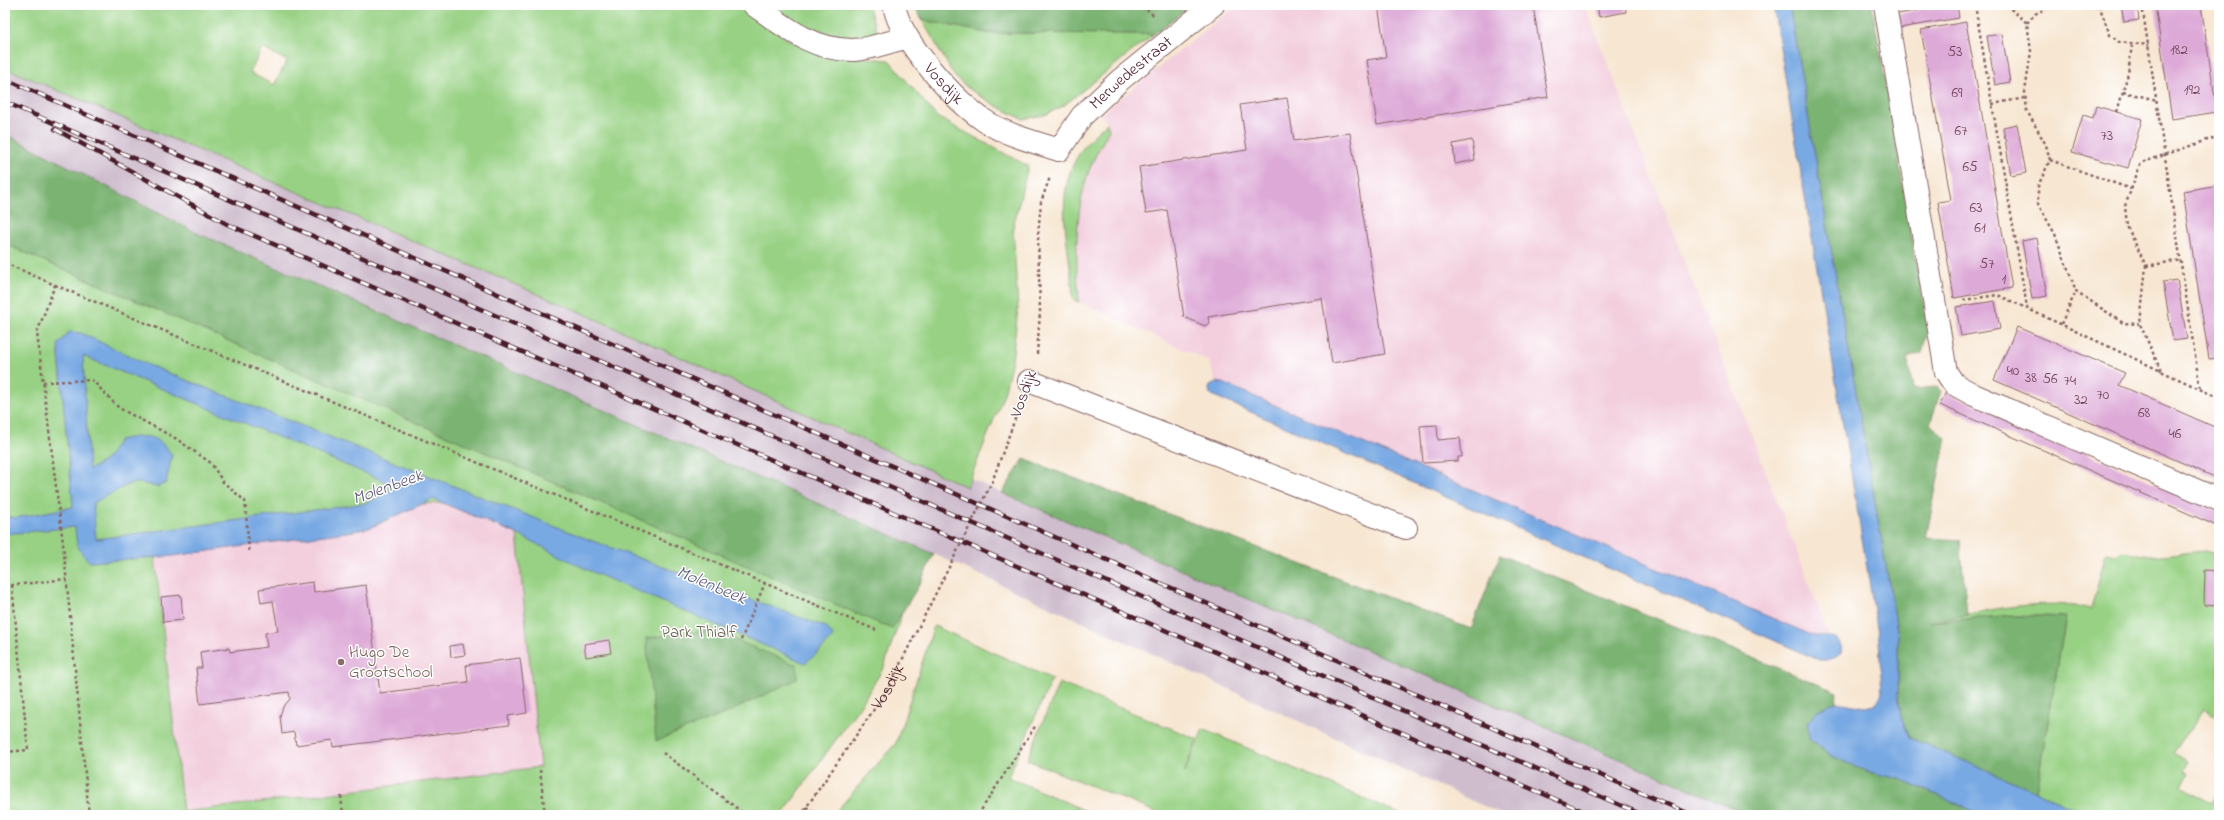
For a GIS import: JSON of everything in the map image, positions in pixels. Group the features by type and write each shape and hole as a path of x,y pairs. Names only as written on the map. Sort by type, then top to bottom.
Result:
{"street":[{"path":"754,5 793,34 820,46 854,50 906,38"},
{"name":"Vosdijk","path":"894,5 906,38 959,101 986,121 1059,150"},
{"name":"Merwedestraat","path":"1059,150 1082,116 1120,80 1213,5"},
{"path":"1885,5 1946,372 1954,384 1974,395 2219,500"},
{"path":"1029,381 1406,528"}],"path":[{"path":"1975,5 2027,308"},
{"path":"2006,5 2027,23 2031,50 2025,98 2027,112 2046,145 2050,160 2038,186 2038,204 2055,234 2076,291 2123,323 2140,324"},
{"path":"2027,23 2036,14 2053,5"},
{"path":"2099,5 2110,35 2119,42 2132,45 2149,45"},
{"path":"2142,5 2200,389"},
{"path":"2117,112 2128,74 2132,45"},
{"path":"2123,92 2157,100"},
{"path":"1992,104 2025,98"},
{"path":"2161,371 2140,324 2146,266 2127,226 2125,206 2141,163 2151,158 2165,156 2219,136"},
{"name":"Vosdijk","path":"801,815 886,692 992,482 1037,360 1040,312 1038,235 1041,202 1059,150"},
{"path":"2050,160 2131,189"},
{"path":"2146,266 2181,260"},
{"path":"5,263 876,630"},
{"path":"55,285 37,333 66,579 89,815"},
{"path":"2061,324 2076,291"},
{"path":"1935,305 1998,295 2219,398"},
{"path":"43,382 92,380 118,408 174,438 211,463 223,482 245,501 249,550"},
{"path":"5,586 66,579"},
{"path":"741,640 765,583"},
{"path":"5,752 28,750 12,585"},
{"path":"978,815 1036,725"},
{"path":"663,753 746,815"},
{"path":"540,770 545,815"},
{"path":"341,796 343,815"},
{"path":"806,807 819,815"}],"shaded area":[{"path":"1237,5 1585,5 1829,635 1809,634 1223,383 1216,382 1209,361 1079,302 1075,252 1078,215 1087,177 1109,125 1101,114"},
{"path":"5,59 586,306 1002,493 1750,815 1503,815 934,554 199,234 5,134"},
{"name":"Hugo De Grootschool","path":"433,499 517,534 540,767 169,813 140,558 173,556 369,528"}],"green space":[{"path":"5,5 738,5 787,39 856,57 889,60 937,117 1028,166 1013,227 1018,309 1012,360 1004,394 967,487 580,312 5,68","holes":["262,48 287,61 274,85 250,73"]},
{"path":"764,5 868,5 879,39 855,42 824,37"},
{"path":"914,5 1191,5 1154,34 988,33 922,20"},
{"path":"1789,5 1872,5 1928,330 1922,353 1907,358 1913,389 1937,387 1941,391 1930,424 1946,438 1926,538 1960,540 1967,615 1930,622 2014,615 2066,617 2036,791 1910,738 1901,717 1898,695 1898,636"},
{"path":"922,20 988,33 1154,34 1063,106 1045,115 1023,119 998,107 969,89 955,77"},
{"path":"1107,123 1109,130 1089,171 1080,208 1077,239 1079,302 1073,300 1065,227 1064,205 1067,184 1074,163 1087,143"},
{"path":"5,134 199,234 934,554 919,585 892,629 5,244"},
{"name":"Park Thialf","path":"5,153 922,553 884,667 862,703 782,815 5,815","holes":["443,503 517,534 540,767 183,812 155,557 369,528 422,504"]},
{"path":"1024,459 1471,629 1500,555 1837,692 1836,702 1816,711 1809,739 1832,756 1869,772 1900,779 1983,815 1750,815 1002,493"},
{"path":"2123,551 2150,556 2206,551 2219,555 2219,571 2205,571 2204,605 2219,606 2219,708 2214,716 2204,709 2174,752 2188,761 2184,770 2189,774 2181,786 2211,803 2219,792 2219,815 2088,815 2036,791 2066,617 2014,615 1924,623 2007,607 2028,605 2070,605 2091,609 2106,553 2117,555"},
{"path":"934,626 1052,679 1008,777 1095,815 833,815 896,743"},
{"path":"711,630 797,665 797,679 729,712 656,741 646,638"},
{"path":"1059,683 1197,739 1184,773 1203,729 1402,815 1163,815 1027,760"}],"water":[{"path":"1773,5 1789,5 1898,636 1898,695 1901,717 1910,738 2036,791 2088,815 1983,815 1900,779 1869,772 1832,756 1809,739 1808,723 1816,711 1836,702 1866,707 1876,704 1882,693 1879,640"},
{"name":"Molenbeek","path":"69,332 81,333 151,366 590,540 826,627 833,636 821,650 805,663 588,570 517,534 433,499 369,528 173,556 90,562 82,554 78,546 75,527 5,534 5,516 15,518 73,507 58,345","holes":["83,356 396,486 367,503 96,539 93,503 131,483 141,483 157,487 166,483 172,455 160,442 155,439 143,436 128,438 119,440 107,459 89,470"]},
{"path":"1216,382 1223,383 1809,634 1836,638 1842,648 1841,652 1839,655 1830,659 1819,660 1210,394 1210,385"}],"building":[{"path":"1378,5 1533,5 1548,97 1377,125 1367,60 1386,57"},
{"path":"1597,5 1625,5 1626,12 1599,17"},
{"path":"1946,5 1957,5 1959,18 1900,28 1898,14"},
{"path":"2121,5 2137,5 2139,20 2124,22"},
{"path":"2155,5 2201,5 2217,112 2172,119"},
{"path":"1966,22 2012,288 1954,298 1938,202 1951,200 1921,30"},
{"path":"2002,34 2010,82 1995,85 1987,36"},
{"path":"1287,98 1294,141 1350,133 1385,354 1332,363 1322,298 1208,317 1209,323 1205,326 1184,317 1167,210 1146,213 1139,167 1247,150 1240,105"},
{"path":"2096,106 2142,119 2128,168 2072,152 2083,115 2093,118"},
{"path":"2017,124 2026,173 2011,176 2003,127"},
{"path":"1472,140 1475,160 1455,164 1453,144"},
{"path":"2219,185 2219,358 2209,359 2183,191"},
{"path":"2037,238 2047,296 2032,299 2022,241"},
{"path":"2177,280 2187,339 2173,341 2163,282"},
{"path":"1995,301 2000,329 1961,336 1956,307"},
{"path":"2017,327 2125,373 2119,385 2219,429 2219,479 1994,380"},
{"path":"2216,364 2219,364 2219,382 2218,382"},
{"path":"1946,392 2219,511 2219,527 1940,405"},
{"path":"1437,425 1438,440 1460,438 1462,457 1458,457 1458,461 1423,463 1420,426"},
{"path":"2205,570 2219,571 2219,606 2204,605"},
{"path":"313,582 314,592 366,585 380,693 468,682 466,665 520,658 527,713 508,716 509,725 333,747 332,740 296,745 294,732 282,734 280,716 283,707 290,699 289,692 200,704 196,668 202,668 200,652 229,648 230,652 267,647 265,633 278,631 273,601 261,603 259,589"},
{"path":"181,595 183,620 163,622 161,597"},
{"path":"609,640 611,653 586,657 584,644"},
{"path":"463,644 465,655 451,657 450,646"}],"railway":[{"path":"5,79 1692,815"},
{"path":"5,102 1643,815"},
{"path":"55,129 227,224 1592,815"}],"place":[{"name":"Hugo De Grootschool","path":"341,662"}]}
